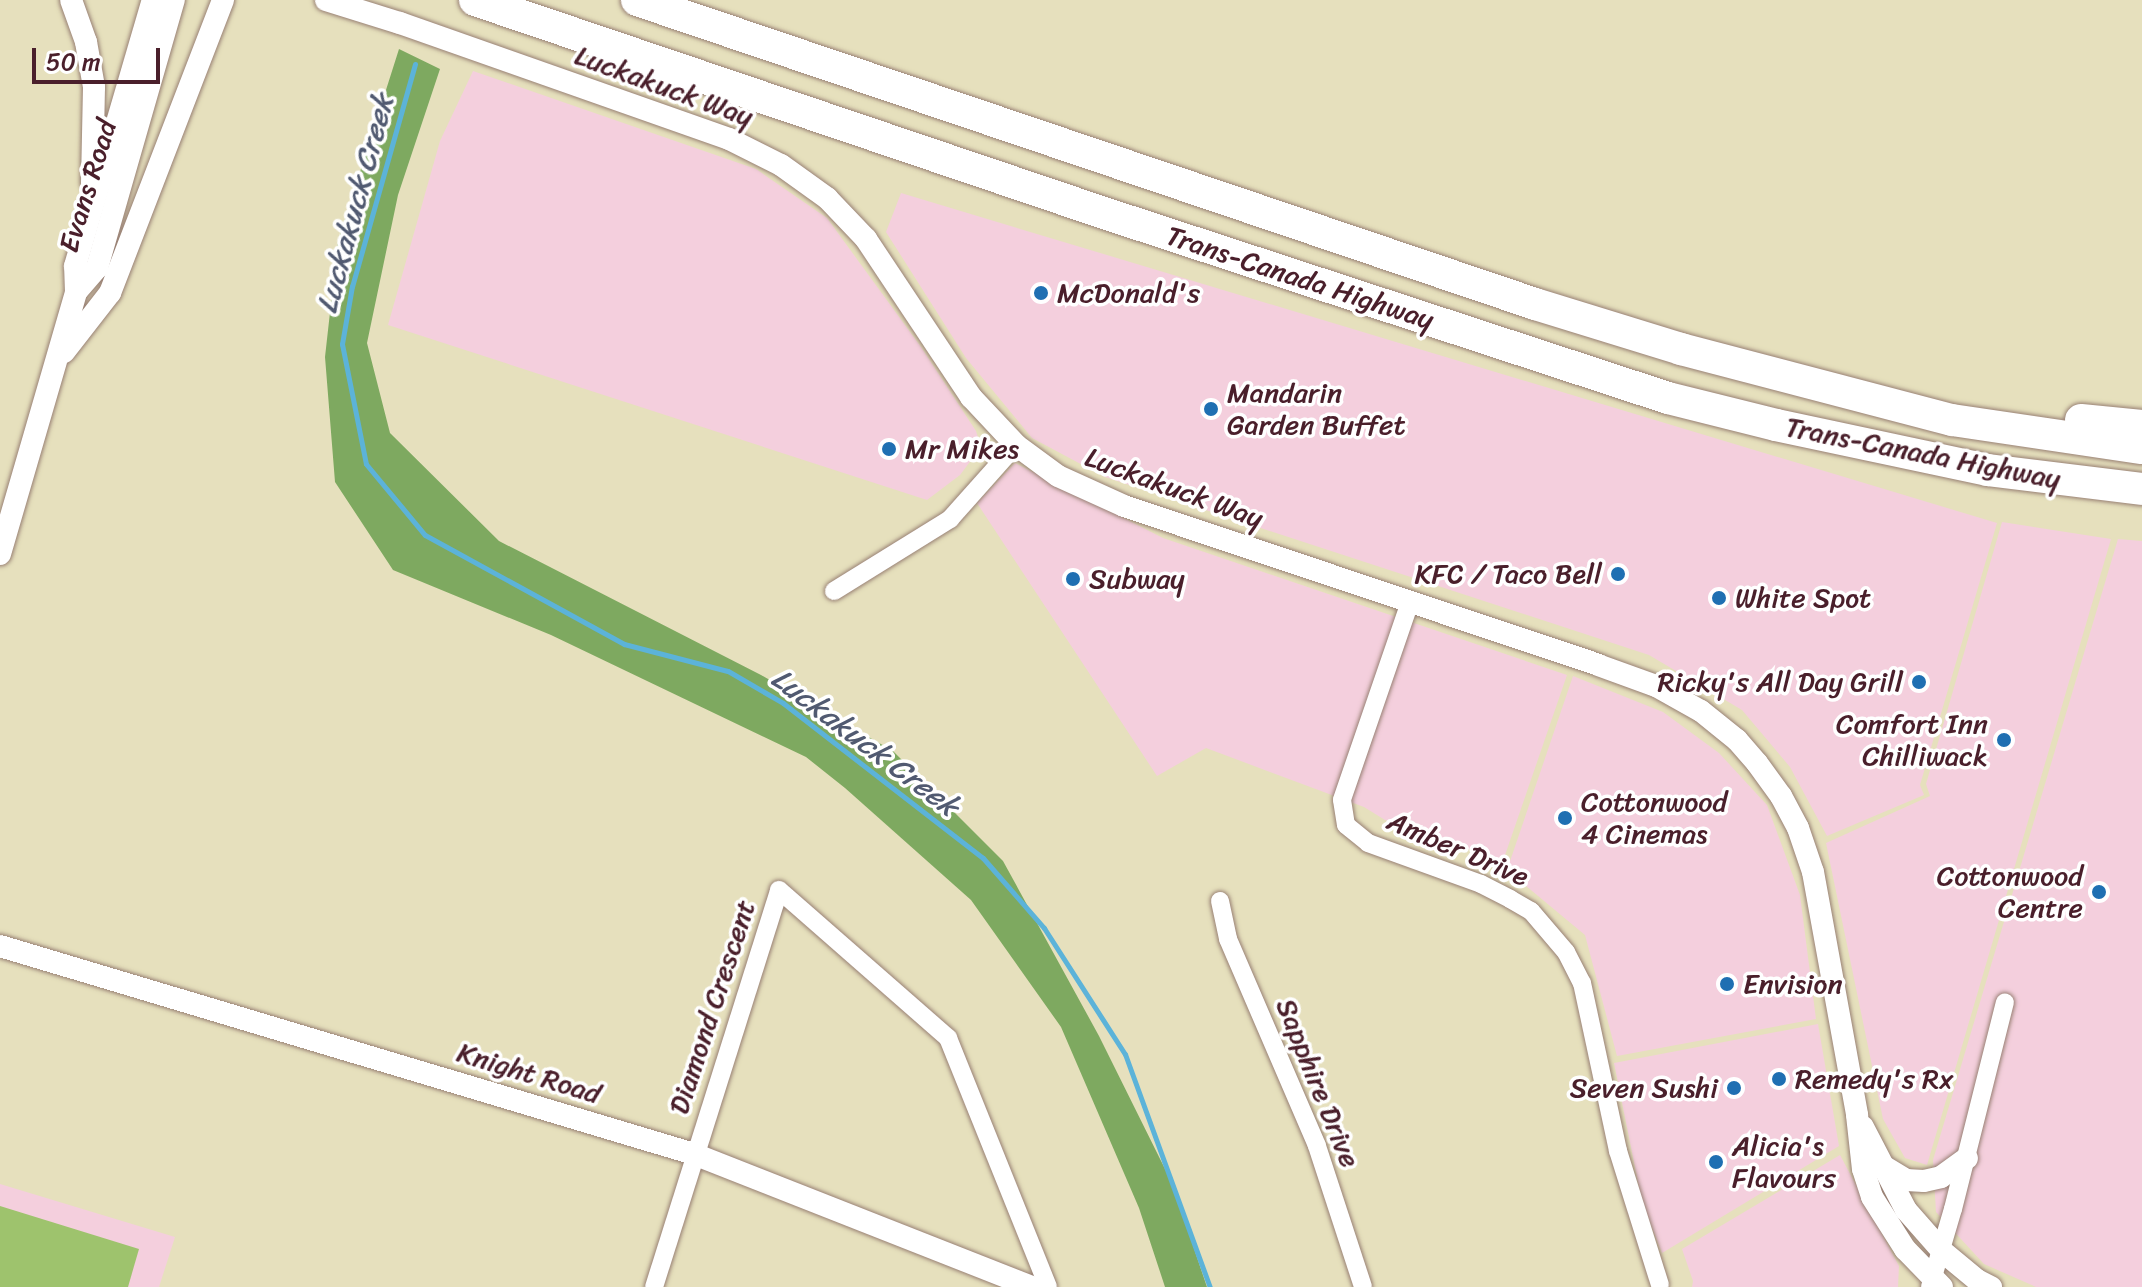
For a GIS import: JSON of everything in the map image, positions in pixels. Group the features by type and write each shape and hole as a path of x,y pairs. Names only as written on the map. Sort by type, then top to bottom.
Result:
{"highway":[{"name":"Trans-Canada Highway","path":"475,0 1668,398 1776,425 1988,470 2142,489"},
{"name":"Trans-Canada Highway","path":"637,0 1535,304 1865,399 1952,420 2142,448"},
{"path":"1865,399 2142,426"},
{"path":"1776,425 2007,487 2142,507"}],"street":[{"path":"71,0 86,42 94,87 92,207"},
{"name":"Evans Road","path":"0,554 76,292 75,266 153,0"},
{"name":"Evans Road","path":"76,292 97,268 174,0"},
{"path":"55,362 110,293 223,0"},
{"name":"Luckakuck Way","path":"326,0 729,139 781,165 827,198 866,239 971,397 1016,445 1058,476 1124,506 1656,686 1701,711 1737,740 1781,796 1809,859 1857,1115 1863,1169 1872,1197 1905,1249 1935,1285"},
{"path":"834,591 950,519 1016,445"},
{"name":"Amber Drive","path":"1410,602 1342,800 1346,825 1368,843 1481,884 1531,911 1566,952 1585,994 1618,1151 1660,1285"},
{"name":"Diamond Crescent","path":"694,1154 779,890 948,1038 1048,1287"},
{"name":"Sapphire Drive","path":"1220,901 1228,939 1317,1146 1363,1287"},
{"name":"Knight Road","path":"0,946 694,1154 1032,1287"},
{"path":"1935,1285 2005,1002"},
{"name":"Luckakuck Way","path":"1857,1115 1906,1210 1942,1251 1977,1280 1991,1287"},
{"path":"654,1287 694,1154"},
{"path":"1883,1166 1906,1180 1924,1181 1941,1177 1967,1158"}],"shaded area":[{"path":"473,71 756,169 827,218 921,347 976,431 981,447 960,475 927,500 388,325 440,141"},
{"path":"901,193 1997,523 1920,785 1924,795 1827,836 1790,767 1742,710 1649,655 1105,477 1032,438 966,358 886,232"},
{"path":"1015,463 1163,538 1567,675 1503,861 1385,820 1364,807 1206,748 1157,776 977,503"},
{"path":"2002,522 2111,539 1927,1165 1905,1158 1883,1119 1826,843 1930,796 1926,784"},
{"name":"Cottonwood Centre","path":"2118,539 2142,541 2142,1287 2036,1287 1984,1264 1936,1212 1933,1160"},
{"path":"1573,676 1663,712 1719,753 1767,805 1800,895 1816,1019 1617,1056 1585,935 1507,870"},
{"path":"1818,1024 1839,1146 1662,1253 1642,1202 1614,1063"},
{"path":"1840,1155 1899,1266 1898,1287 1692,1287 1693,1281 1682,1249"},
{"path":"0,1184 175,1237 159,1287 0,1287"}],"green space":[{"path":"399,49 440,69 398,195 367,343 390,433 499,541 761,675 893,751 1003,861 1099,1036 1172,1183 1207,1287 1165,1287 1139,1208 1061,1027 971,900 806,757 551,635 393,570 335,482 325,357 338,241"},
{"path":"0,1206 139,1249 128,1287 0,1287"}],"waterway":[{"name":"Luckakuck Creek","path":"415,64 352,286 342,344 366,464 425,535 624,644 728,671 783,703 983,858 1044,928 1125,1054 1210,1287"}],"place":[{"name":"McDonald's","path":"1041,293"},
{"name":"Mandarin Garden Buffet","path":"1211,409"},
{"name":"Mr Mikes","path":"889,449"},
{"name":"KFC / Taco Bell","path":"1618,574"},
{"name":"Subway","path":"1073,579"},
{"name":"White Spot","path":"1719,598"},
{"name":"Ricky's All Day Grill","path":"1919,682"},
{"name":"Comfort Inn Chilliwack","path":"2004,740"},
{"name":"Cottonwood 4 Cinemas","path":"1565,818"},
{"name":"Cottonwood Centre","path":"2099,892"},
{"name":"Envision","path":"1727,984"},
{"name":"Remedy's Rx","path":"1779,1079"},
{"name":"Seven Sushi","path":"1734,1088"},
{"name":"Alicia's Flavours","path":"1716,1162"}]}
